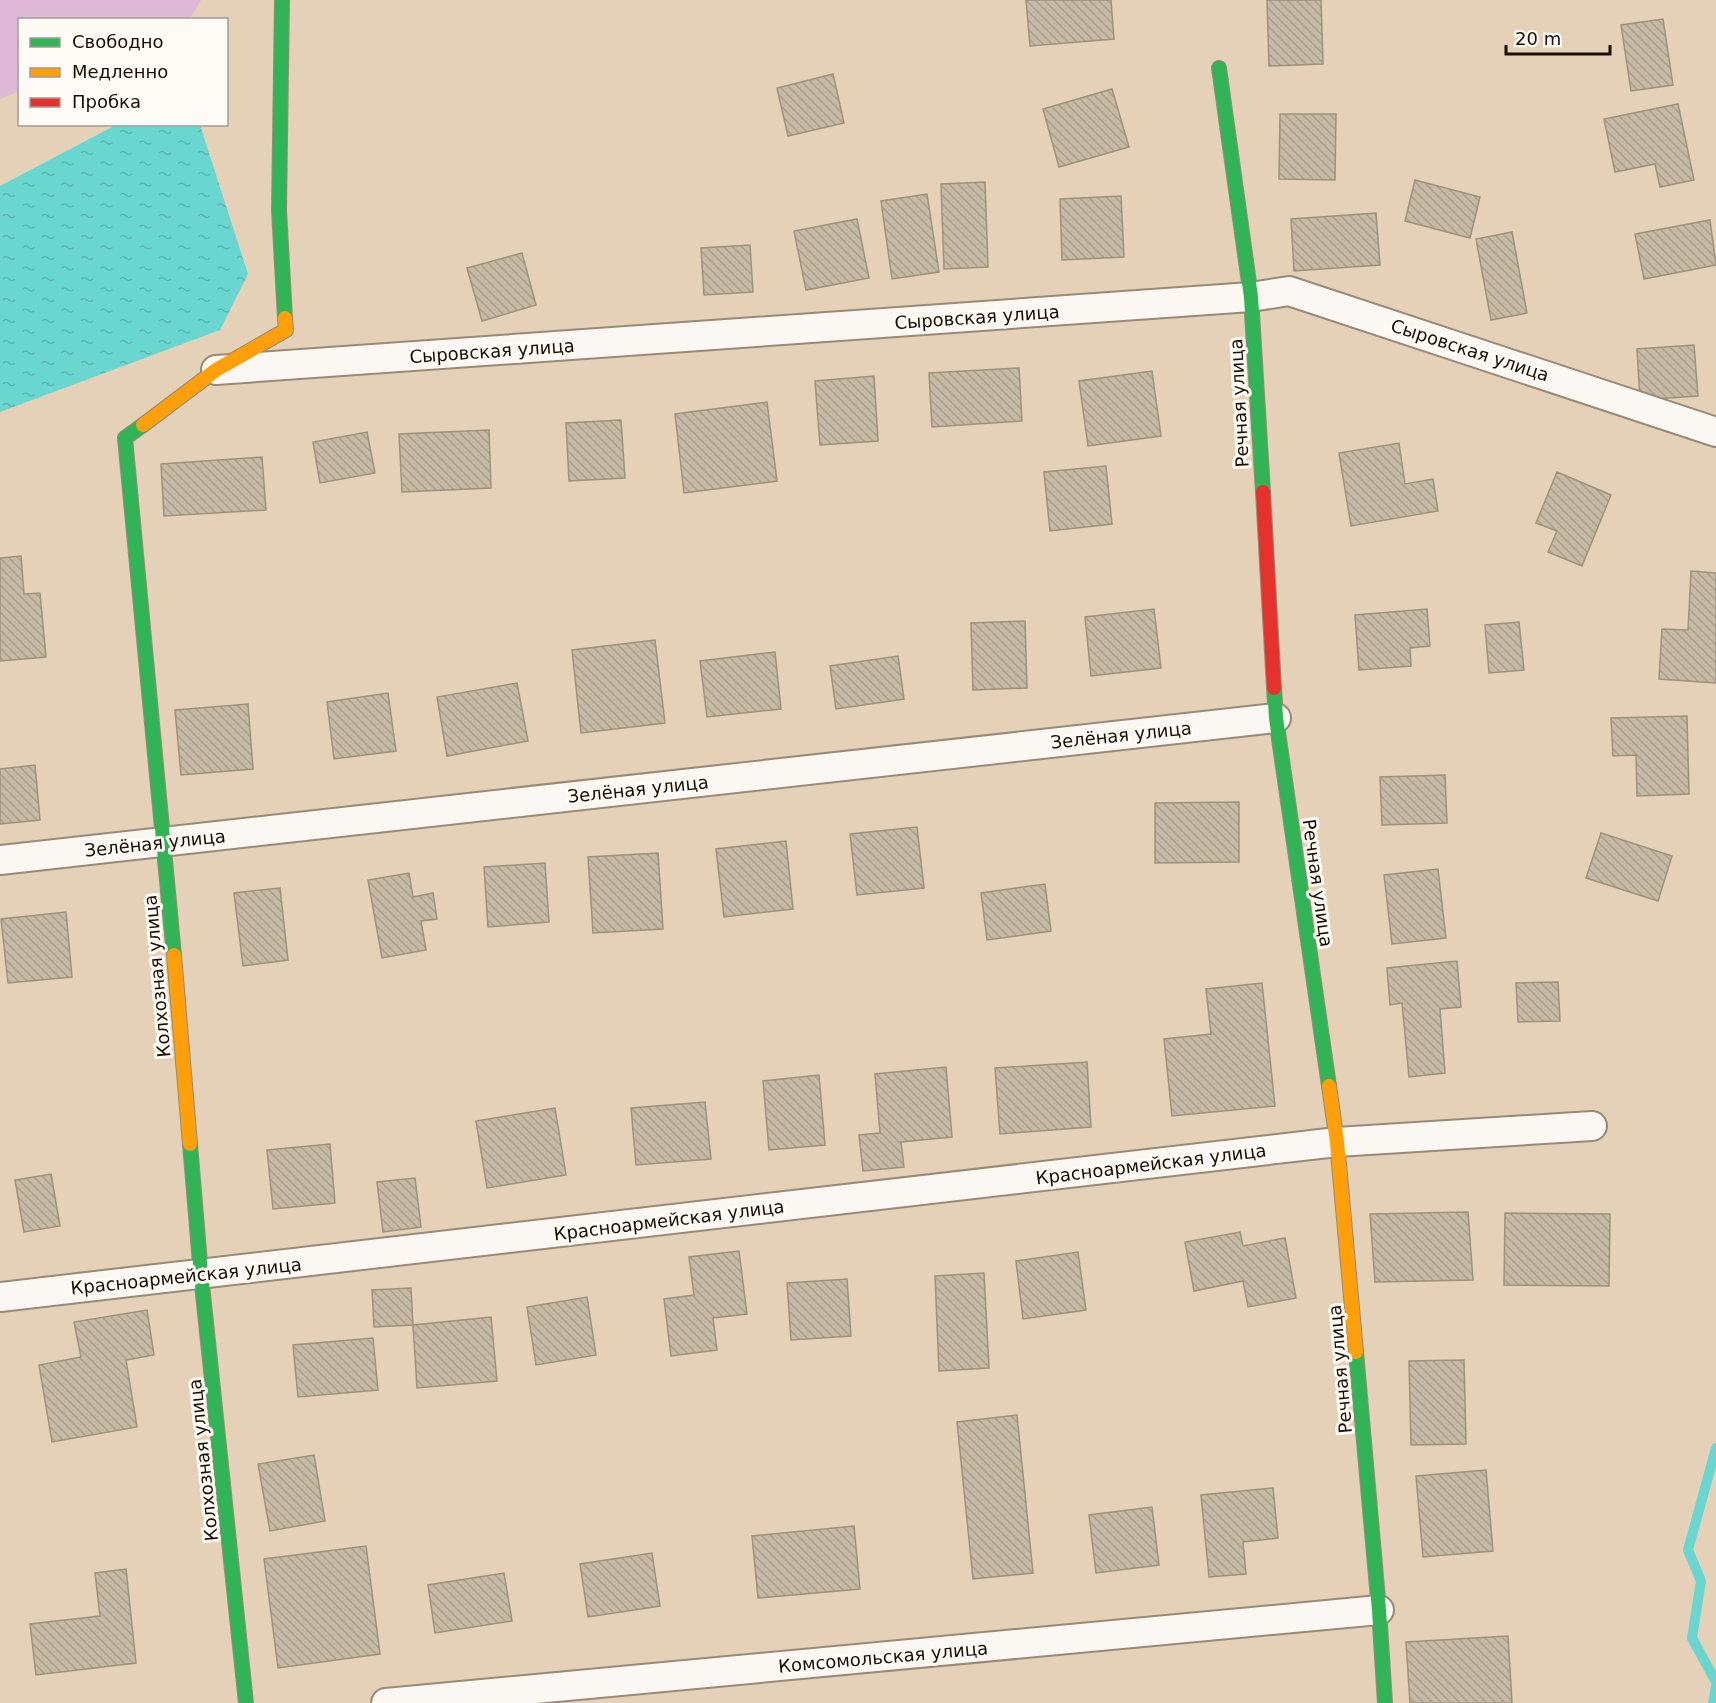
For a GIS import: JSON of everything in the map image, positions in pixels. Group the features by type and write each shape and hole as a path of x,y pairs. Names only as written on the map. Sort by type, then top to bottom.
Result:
{"street":[{"name":"Колхозная улица","path":"246,1703 201,1275 164,843 125,438 216,370 286,330 279,210 282,0"},
{"name":"Речная улица","path":"1219,68 1251,297 1276,718 1337,1142 1379,1610 1385,1703"},
{"name":"Сыровская улица","path":"216,370 1251,297 1290,291 1716,432"},
{"name":"Зелёная улица","path":"0,860 1276,718"},
{"name":"Красноармейская улица","path":"0,1297 1337,1142 1592,1126"},
{"name":"Комсомольская улица","path":"386,1703 1379,1610"}],"shaded area":[{"path":"0,0 201,0 191,18 18,18 18,91 0,99"}],"water":[{"path":"114,126 200,126 248,274 220,330 0,412 0,186"}],"building":[{"path":"1026,0 1111,0 1114,39 1030,46"},
{"path":"1267,0 1321,0 1323,64 1269,66"},
{"path":"1663,19 1673,85 1631,91 1621,25"},
{"path":"833,74 844,123 788,136 777,88"},
{"path":"1112,89 1129,147 1059,167 1043,109"},
{"path":"1678,104 1694,180 1660,187 1655,164 1615,172 1604,119"},
{"path":"1280,114 1336,114 1335,180 1279,179"},
{"path":"1415,180 1480,197 1470,238 1405,221"},
{"path":"985,182 988,267 944,269 941,184"},
{"path":"927,194 939,272 892,279 881,201"},
{"path":"1121,196 1124,257 1062,260 1060,199"},
{"path":"1376,213 1380,265 1294,271 1291,219"},
{"path":"857,219 869,278 806,290 794,231"},
{"path":"1710,220 1716,265 1644,279 1635,234"},
{"path":"1512,232 1527,313 1491,320 1476,239"},
{"path":"750,245 753,292 704,295 701,248"},
{"path":"522,253 536,305 482,321 467,268"},
{"path":"1694,345 1698,396 1640,400 1637,349"},
{"path":"1019,368 1022,421 932,427 929,373"},
{"path":"1152,371 1161,436 1088,446 1079,381"},
{"path":"874,376 878,441 820,445 815,381"},
{"path":"767,402 777,481 684,493 675,414"},
{"path":"621,420 625,478 569,481 566,423"},
{"path":"489,430 491,488 402,492 399,434"},
{"path":"367,432 375,473 320,483 313,442"},
{"path":"1399,443 1405,484 1433,479 1438,511 1351,526 1339,453"},
{"path":"262,457 266,510 164,516 161,464"},
{"path":"1106,466 1112,524 1050,531 1044,472"},
{"path":"1557,472 1611,495 1582,566 1548,552 1557,531 1536,523"},
{"path":"21,556 24,594 40,593 46,657 0,661 0,558"},
{"path":"1691,571 1716,573 1716,683 1659,679 1662,629 1688,630"},
{"path":"1154,609 1161,668 1091,676 1085,617"},
{"path":"1427,609 1430,646 1410,648 1411,666 1359,670 1355,615"},
{"path":"1025,621 1027,688 973,690 971,623"},
{"path":"1519,622 1524,670 1489,673 1485,625"},
{"path":"655,640 665,723 581,733 572,650"},
{"path":"775,652 781,709 707,717 700,661"},
{"path":"898,656 904,699 836,709 830,666"},
{"path":"517,683 528,741 447,756 437,697"},
{"path":"388,693 396,751 334,759 327,702"},
{"path":"248,704 253,769 181,775 175,710"},
{"path":"1687,716 1689,794 1637,796 1636,755 1613,756 1611,718"},
{"path":"35,765 40,820 0,824 0,769"},
{"path":"1445,775 1447,823 1382,825 1380,777"},
{"path":"1239,802 1239,862 1155,863 1155,803"},
{"path":"917,827 924,888 857,895 850,834"},
{"path":"1601,833 1672,856 1658,901 1586,878"},
{"path":"786,841 793,909 724,917 716,849"},
{"path":"658,853 663,929 593,933 588,857"},
{"path":"545,863 549,922 488,927 484,867"},
{"path":"1438,869 1446,938 1392,944 1384,875"},
{"path":"409,873 413,897 433,893 437,919 421,921 426,950 382,958 368,880"},
{"path":"1045,884 1051,931 987,940 981,893"},
{"path":"280,888 288,960 243,966 234,893"},
{"path":"66,912 72,977 8,983 1,919"},
{"path":"1457,961 1461,1007 1440,1009 1445,1073 1409,1077 1402,1003 1390,1005 1387,968"},
{"path":"1558,982 1560,1021 1518,1022 1516,983"},
{"path":"1262,983 1275,1106 1172,1116 1164,1039 1211,1034 1206,989"},
{"path":"1087,1062 1091,1127 1000,1134 995,1068"},
{"path":"946,1067 952,1137 901,1142 904,1167 863,1171 859,1135 880,1133 875,1074"},
{"path":"819,1075 825,1145 769,1150 763,1081"},
{"path":"705,1102 711,1159 636,1165 631,1108"},
{"path":"555,1108 566,1175 487,1188 476,1121"},
{"path":"330,1144 335,1203 273,1209 267,1150"},
{"path":"51,1174 60,1226 24,1232 15,1180"},
{"path":"415,1178 421,1227 383,1232 377,1182"},
{"path":"1468,1212 1473,1280 1375,1282 1370,1214"},
{"path":"1505,1213 1610,1214 1609,1286 1504,1285"},
{"path":"1240,1232 1243,1246 1285,1238 1296,1298 1248,1307 1243,1281 1194,1291 1185,1242"},
{"path":"739,1251 747,1314 713,1318 717,1350 671,1356 664,1299 694,1295 689,1257"},
{"path":"1078,1252 1086,1310 1023,1319 1016,1261"},
{"path":"984,1273 989,1368 939,1371 935,1276"},
{"path":"847,1279 851,1336 791,1340 787,1283"},
{"path":"411,1288 413,1325 374,1327 372,1290"},
{"path":"587,1297 596,1355 536,1365 527,1307"},
{"path":"147,1310 154,1355 126,1360 137,1427 52,1442 39,1365 81,1357 74,1322"},
{"path":"491,1317 497,1381 417,1388 413,1325"},
{"path":"373,1338 378,1390 298,1397 293,1345"},
{"path":"1464,1360 1466,1444 1411,1445 1409,1361"},
{"path":"1017,1415 1033,1573 973,1579 957,1422"},
{"path":"314,1455 325,1521 270,1531 258,1464"},
{"path":"1486,1470 1493,1551 1423,1557 1416,1476"},
{"path":"1273,1488 1278,1538 1243,1542 1246,1574 1209,1577 1201,1495"},
{"path":"1152,1507 1159,1565 1096,1573 1089,1515"},
{"path":"854,1526 860,1589 758,1598 752,1536"},
{"path":"366,1546 380,1654 278,1668 264,1559"},
{"path":"652,1553 660,1606 588,1617 580,1564"},
{"path":"126,1569 136,1663 36,1675 30,1624 100,1616 95,1573"},
{"path":"504,1573 512,1621 435,1633 428,1585"},
{"path":"1508,1636 1512,1703 1410,1703 1406,1642"}],"waterway":[{"path":"1716,1448 1688,1550 1701,1581 1692,1638 1716,1682"},
{"path":"1713,1703 1716,1686"}],"traffic: fast":[{"path":"282,0 279,210 285,318"},
{"path":"1219,68 1251,297 1263,492"},
{"path":"143,425 125,438 174,955"},
{"path":"1274,688 1276,718 1329,1086"},
{"path":"190,1144 201,1275 246,1703"},
{"path":"1356,1352 1385,1703"}],"traffic: slow":[{"path":"143,425 216,370 286,330 285,318"},
{"path":"174,955 190,1144"},
{"path":"1329,1086 1337,1142 1356,1352"}],"traffic: jam":[{"path":"1263,492 1274,688"}]}
